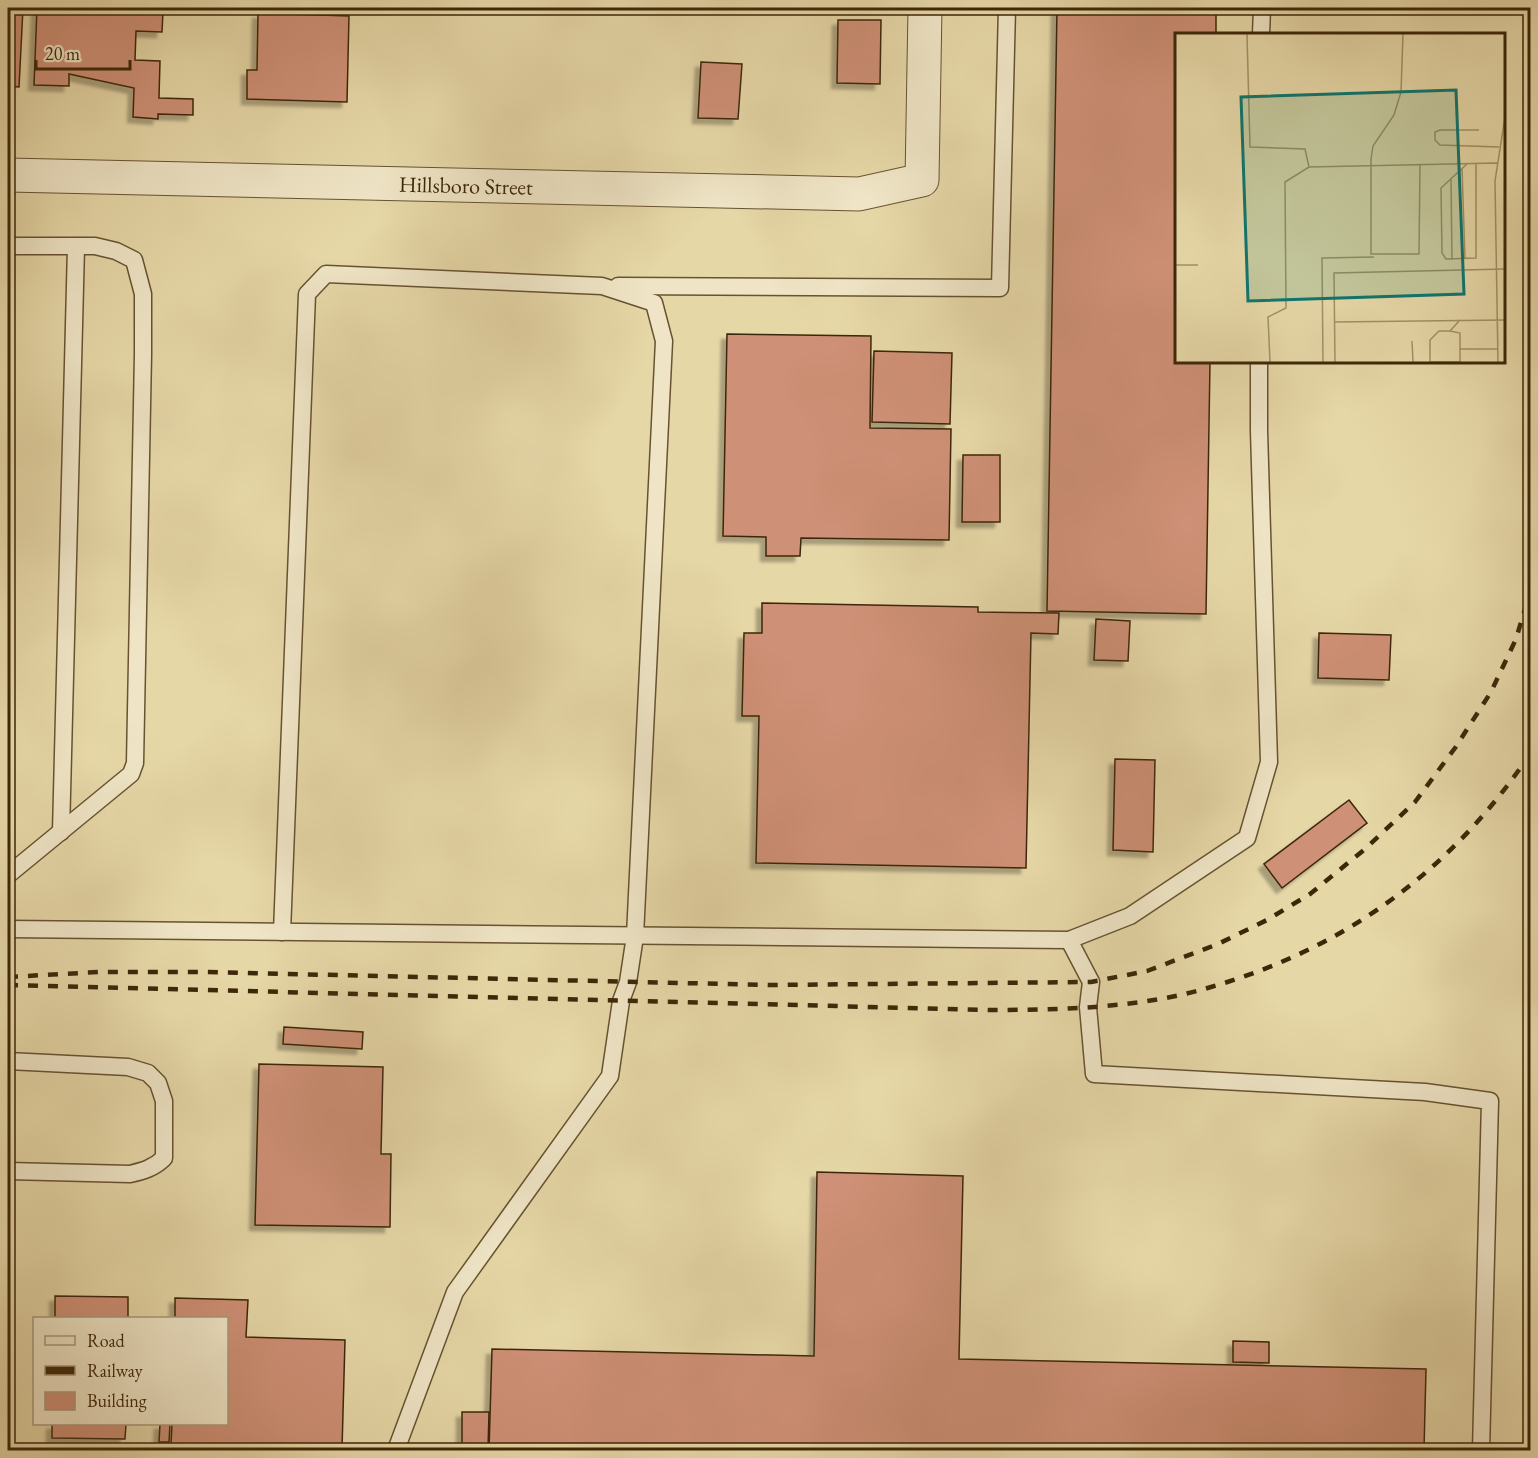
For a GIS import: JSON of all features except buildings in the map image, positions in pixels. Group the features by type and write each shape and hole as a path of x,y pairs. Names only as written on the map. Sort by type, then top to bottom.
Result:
{"street":[{"name":"Hillsboro Street","path":"8,175 859,194 922,180 925,8"}],"lane":[{"path":"282,932 307,294 326,274 602,286 1000,288 1007,8"},
{"path":"1262,8 1262,33"},
{"path":"8,246 95,246 116,251 134,260 143,294 144,354 135,763 131,774 8,875"},
{"path":"61,832 76,247"},
{"path":"396,1450 455,1292 610,1076 621,1001 628,982 635,936 663,341 654,303 602,286"},
{"path":"8,929 1069,940 1130,916 1247,838 1269,762 1259,363"},
{"path":"1069,940 1091,982 1088,1007 1094,1074 1425,1092 1490,1101 1481,1450"},
{"path":"8,1061 128,1067 148,1073 158,1083 164,1101 164,1158 157,1165 146,1170 130,1174 8,1171"}],"railway":[{"path":"8,977 99,972 203,972 769,985 1091,982 1147,971 1218,944 1267,920 1310,894 1365,849 1415,802 1455,748 1491,692 1516,639 1530,592"},
{"path":"8,985 990,1010 1129,1004 1185,994 1260,971 1351,927 1392,899 1466,834 1499,796 1530,754"}]}
